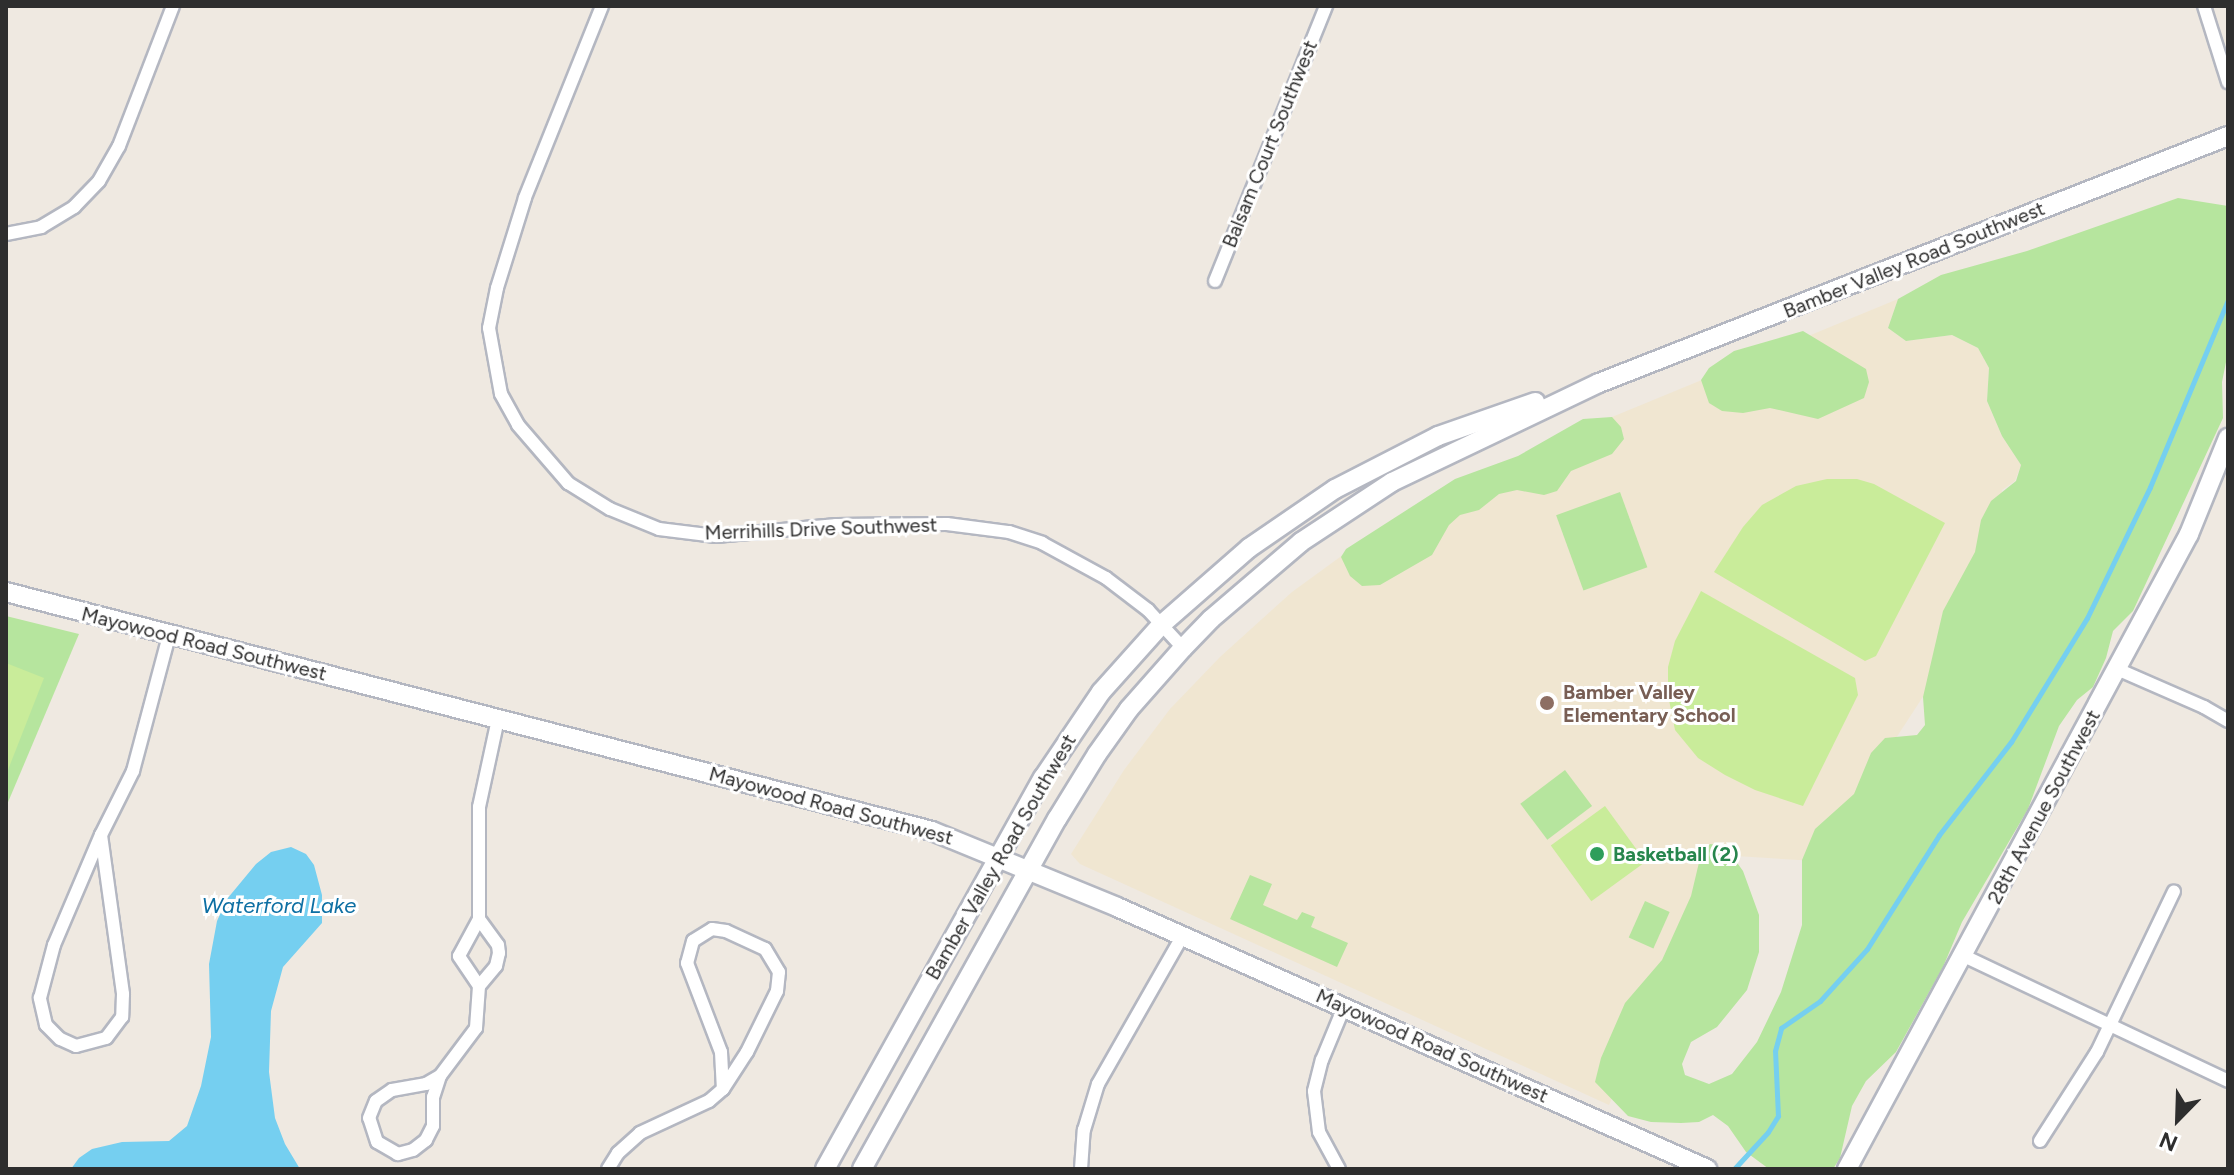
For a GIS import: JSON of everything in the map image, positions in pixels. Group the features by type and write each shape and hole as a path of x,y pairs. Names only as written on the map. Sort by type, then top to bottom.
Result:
{"main road":[{"name":"Bamber Valley Road Southwest","path":"862,1169 1029,869 1097,754 1129,709 1183,648 1211,619 1301,542 1392,482 1448,452 1599,383 2228,136"},
{"name":"Bamber Valley Road Southwest","path":"825,1169 998,856 1066,742 1101,692 1161,625 1249,548 1335,489 1417,445 1475,421 1599,383"},
{"name":"28th Avenue Southwest","path":"1847,1169 2189,534 2228,438"},
{"name":"Mayowood Road Southwest","path":"6,592 900,822 1029,869 1702,1167"}],"street":[{"path":"6,234 41,227 74,207 99,181 119,146 173,6"},
{"name":"Merrihills Drive Southwest","path":"602,6 525,198 489,328 501,394 518,425 568,483 610,509 659,529 716,536 836,525 947,524 1009,532 1042,543 1106,578 1131,595 1183,648"},
{"name":"Balsam Court Southwest","path":"1215,281 1326,6"},
{"path":"2204,6 2228,82"},
{"path":"101,835 123,994 122,1017 106,1038 76,1046 60,1039 46,1025 40,998 54,945 101,835 133,771 169,636"},
{"path":"2117,669 2204,707 2228,721"},
{"path":"479,986 459,956 479,919 479,807 498,719"},
{"path":"2040,1141 2111,1025 2174,891"},
{"path":"440,1076 426,1084 392,1090 376,1101 369,1118 377,1142 398,1154 413,1150 426,1140 433,1126 433,1097 440,1076 476,1028 479,986 496,966 499,953 498,945 479,919"},
{"path":"608,1169 618,1153 640,1133 709,1101 723,1089 747,1052 777,991 779,972 771,954 758,944 712,929 693,941 687,963 721,1052 723,1089"},
{"path":"1081,1169 1084,1130 1098,1084 1182,937"},
{"path":"1964,956 2228,1081"},
{"path":"1339,1169 1319,1132 1314,1091 1322,1060 1344,1007"}],"shaded area":[{"name":"Bamber Valley Elementary School","path":"1898,299 1888,328 1906,341 1952,335 1978,348 1989,368 1987,401 2002,436 2021,465 2015,481 2002,490 1997,583 1816,861 1720,855 1609,1105 1080,864 1071,854 1124,770 1170,709 1220,657 1292,592 1362,541 1612,417"}],"green space":[{"path":"2178,198 2228,206 2228,352 2222,382 2223,418 2133,611 2113,631 2106,658 2093,687 2077,700 2059,726 2028,809 1962,922 1943,967 1896,1052 1866,1081 1852,1106 1840,1158 1833,1169 1769,1169 1746,1152 1728,1126 1713,1115 1699,1122 1681,1123 1651,1122 1628,1116 1595,1082 1601,1058 1625,1003 1662,960 1691,896 1701,854 1710,844 1725,846 1743,871 1759,915 1759,952 1747,990 1717,1027 1691,1042 1682,1064 1685,1075 1709,1084 1732,1074 1757,1042 1781,992 1802,925 1802,860 1815,829 1854,794 1871,753 1885,738 1917,735 1925,725 1923,697 1943,611 1975,552 1981,520 1991,501 2016,481 2021,465 2002,436 1987,401 1989,368 1978,348 1952,335 1906,341 1888,328 1898,299 1941,275 2027,251"},
{"path":"1803,331 1866,369 1869,382 1864,398 1818,419 1770,408 1743,413 1722,411 1709,403 1701,380 1709,368 1734,351"},
{"path":"1612,417 1621,427 1624,439 1612,454 1571,471 1557,491 1544,495 1517,490 1499,494 1479,510 1460,515 1449,525 1432,555 1380,585 1362,586 1350,576 1341,557 1346,549 1455,479 1518,456 1583,419"},
{"path":"1827,479 1857,479 1874,484 1945,523 1876,656 1865,661 1714,572 1743,527 1762,505 1796,486"},
{"path":"1620,492 1647,567 1583,590 1556,515"},
{"path":"1701,591 1855,678 1858,695 1803,806 1755,790 1725,775 1698,758 1675,730 1668,695 1668,667 1675,641"},
{"path":"6,616 79,634 6,807"},
{"path":"6,663 44,678 6,775"},
{"path":"1565,770 1592,806 1547,840 1520,804"},
{"name":"Basketball (2)","path":"1605,806 1646,862 1591,901 1551,845"},
{"path":"1250,875 1272,884 1263,905 1297,920 1302,912 1315,917 1311,927 1348,943 1337,967 1230,919"},
{"path":"1645,901 1670,912 1653,949 1629,938"}],"water":[{"name":"Waterford Lake","path":"291,847 306,854 314,865 322,895 322,923 283,967 271,1011 269,1072 275,1118 285,1144 300,1169 71,1169 79,1158 92,1149 122,1142 169,1141 187,1126 201,1086 211,1037 209,964 217,921 227,899 256,864 271,852"}],"waterway":[{"path":"1734,1169 1768,1132 1778,1116 1775,1051 1781,1028 1820,1001 1867,949 1939,835 2011,742 2087,618 2150,487 2228,300"}],"place":[{"name":"Bamber Valley Elementary School","path":"1547,703"},
{"name":"Basketball (2)","path":"1597,854"}]}
